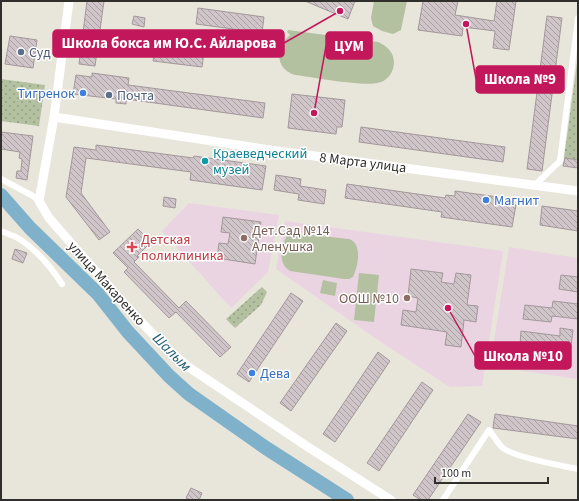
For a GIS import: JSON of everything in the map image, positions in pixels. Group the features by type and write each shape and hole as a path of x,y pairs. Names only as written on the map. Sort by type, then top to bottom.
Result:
{"street":[{"path":"1,179 33,196 39,201 54,117 69,1"},
{"path":"536,184 560,161 578,18"},
{"name":"8 Марта улица","path":"54,117 277,151 536,184 578,191"},
{"name":"улица Макаренко","path":"39,201 49,218 128,308 178,358 190,368 308,447 391,500"},
{"path":"1,232 16,237 35,252 54,271 62,284"},
{"path":"443,500 490,430 502,448 508,451 578,469"}],"shaded area":[{"path":"189,203 279,215 268,272 231,308 162,231"},
{"name":"ООШ №10","path":"285,221 503,251 482,386 450,387 381,342 276,269"},
{"path":"509,247 578,258 577,379 490,366"}],"green space":[{"path":"374,1 407,1 401,30 393,34 382,31 373,26 371,18"},
{"path":"288,30 378,42 386,46 392,54 394,66 391,74 385,80 374,84 340,82 295,75 288,72 284,68 279,58 282,46 290,35 287,32"},
{"path":"578,55 578,160 564,158"},
{"path":"1,79 45,85 39,126 1,121"},
{"path":"293,233 349,239 358,250 358,261 353,277 344,279 290,271 283,263 282,248 288,234"},
{"path":"359,273 379,275 374,322 354,320"},
{"path":"323,280 337,283 335,296 320,293"},
{"path":"262,287 267,292 261,305 235,328 226,319"}],"building":[{"path":"87,1 104,1 95,66 79,64"},
{"path":"305,1 355,1 348,19"},
{"path":"423,1 458,1 455,15 494,21 497,1 516,1 509,50 493,48 495,31 463,27 462,36 418,30"},
{"path":"198,8 264,17 262,33 196,24"},
{"path":"134,16 145,18 144,27 132,24"},
{"path":"547,16 562,18 542,171 527,169"},
{"path":"157,31 206,37 202,67 153,61"},
{"name":"Суд","path":"10,36 37,40 33,68 5,64"},
{"path":"92,73 129,78 128,85 265,103 263,118 126,99 126,104 116,103 116,99 73,94 76,75 92,77"},
{"path":"292,94 345,100 342,127 337,127 336,134 288,128"},
{"path":"361,127 505,147 503,162 359,142"},
{"path":"1,132 33,136 27,180 16,178 17,171 21,171 22,159 19,158 20,152 1,149"},
{"path":"96,145 266,166 262,190 190,180 191,172 86,158 81,193 110,232 99,240 66,197 74,147 96,150"},
{"path":"565,158 578,160 578,168 563,166"},
{"path":"276,175 301,179 300,186 326,190 324,204 298,200 299,194 274,190"},
{"path":"347,184 445,198 446,195 455,196 455,191 498,197 497,202 516,205 512,227 441,217 442,212 345,198"},
{"path":"164,197 176,199 175,208 163,206"},
{"path":"542,206 578,211 578,231 540,225"},
{"name":"Дет.Сад №14 Аленушка","path":"223,217 261,222 255,264 217,258 219,243 228,244 230,233 221,232"},
{"path":"138,229 151,242 137,256 139,257 134,262 179,308 186,301 231,347 220,357 176,312 169,318 124,272 128,268 113,253"},
{"path":"15,249 27,253 23,263 12,259"},
{"path":"411,269 443,273 441,282 454,284 456,273 471,275 467,305 478,306 476,322 464,320 461,347 445,345 447,332 401,325 403,310 416,312 418,298 408,296"},
{"path":"561,275 578,277 578,292 559,289"},
{"path":"291,293 303,301 249,382 237,374"},
{"path":"553,301 578,304 578,319 552,316 551,322 523,319 525,305 552,308"},
{"path":"336,323 347,331 291,411 280,403"},
{"path":"560,328 573,330 571,346 548,343 548,349 520,345 521,331 560,336"},
{"path":"378,352 390,361 335,442 323,434"},
{"path":"422,382 433,390 379,471 367,463"},
{"path":"468,414 481,422 428,500 421,500 413,495"},
{"path":"495,414 578,426 578,439 493,428"},
{"path":"191,488 202,493 199,500 191,500 186,498"}],"waterway":[{"name":"Шалым","path":"1,195 30,228 98,294 128,332 169,376 189,394 266,448 347,500"}],"place":[{"name":"Школа бокса им Ю.С. Айларова","path":"340,11"},
{"name":"Школа №9","path":"466,24"},
{"name":"Суд","path":"21,52"},
{"name":"Тигренок","path":"83,93"},
{"name":"Почта","path":"109,95"},
{"name":"ЦУМ","path":"314,113"},
{"name":"Краеведческий музей","path":"205,161"},
{"name":"Магнит","path":"486,200"},
{"name":"Дет.Сад №14 Аленушка","path":"244,238"},
{"name":"Детская поликлиника","path":"132,247"},
{"name":"ООШ №10","path":"407,298"},
{"name":"Школа №10","path":"448,308"},
{"name":"Дева","path":"252,373"}]}
